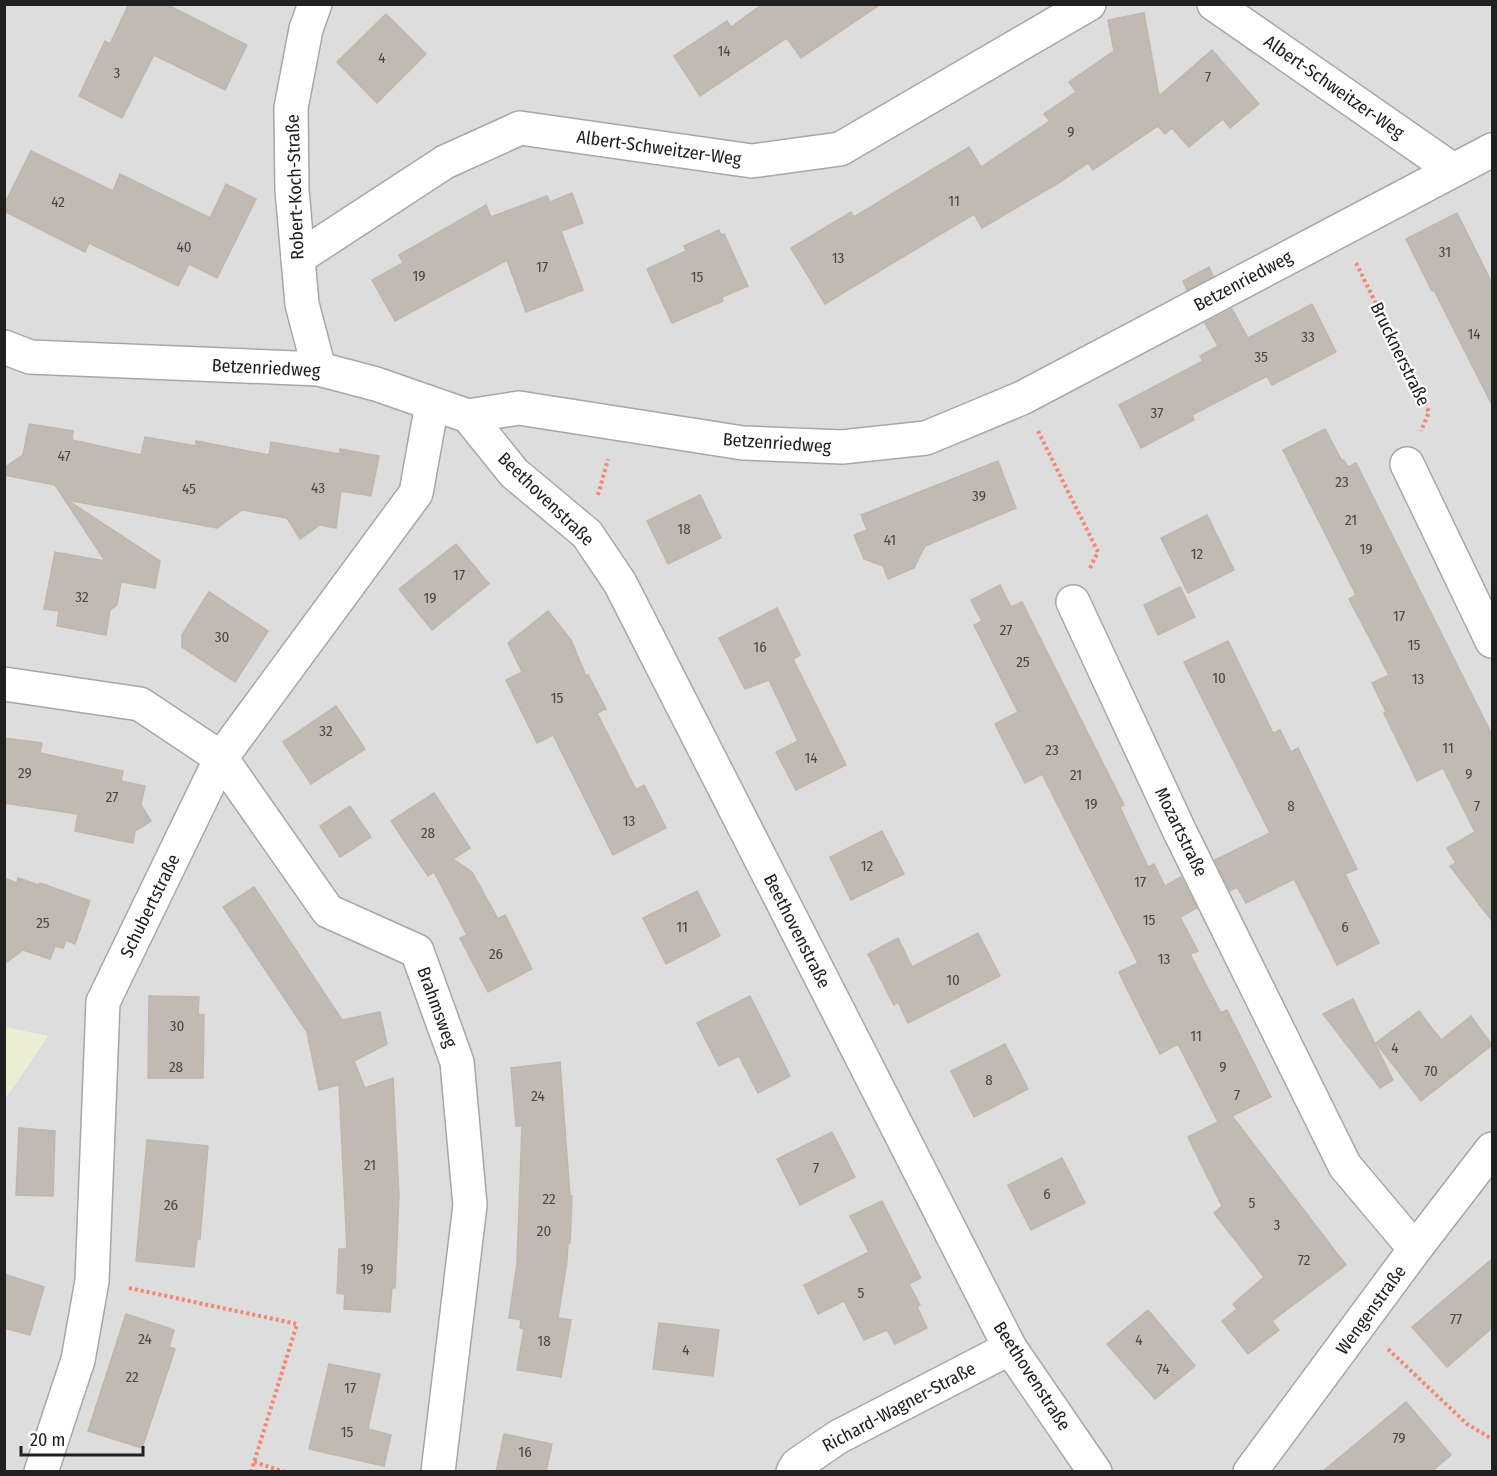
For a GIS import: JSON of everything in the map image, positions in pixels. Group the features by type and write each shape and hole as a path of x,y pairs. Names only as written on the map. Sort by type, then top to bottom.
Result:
{"street":[{"name":"Robert-Koch-Straße","path":"315,4 306,29 291,108 292,190 302,304 319,369"},
{"name":"Albert-Schweitzer-Weg","path":"298,258 445,162 520,128 752,161 840,149 1089,4"},
{"name":"Albert-Schweitzer-Weg","path":"1214,4 1453,170"},
{"name":"Betzenriedweg","path":"4,347 30,357 319,369 376,384 468,416 519,408 743,443 842,447 926,438 1022,398 1492,150"},
{"name":"Schubertstraße","path":"41,1472 78,1360 92,1281 103,1002 221,758 416,493 432,404"},
{"name":"Beethovenstraße","path":"468,416 514,473 588,534 620,583 1010,1348 1095,1472"},
{"path":"1407,464 1492,641"},
{"name":"Mozartstraße","path":"1074,602 1180,831 1345,1166 1415,1249"},
{"name":"Brahmsweg","path":"4,684 140,704 221,758 328,911 417,951 457,1062 470,1205 438,1472"},
{"name":"Wengenstraße","path":"1250,1472 1492,1149"},
{"name":"Richard-Wagner-Straße","path":"793,1472 797,1465 838,1437 1010,1348"}],"path":[{"name":"Brucknerstraße","path":"1339,230 1429,412 1407,464"},
{"path":"1022,398 1098,552 1074,602"},
{"path":"588,534 619,423"},
{"path":"92,1281 297,1324 251,1472"},
{"path":"1361,1323 1467,1425 1492,1439"},
{"path":"254,1461 285,1472"}],"shaded area":[{"path":"5,5 1492,5 1492,1471 5,1472 5,1099 48,1036 4,1027"}],"green space":[{"path":"4,1028 47,1036 5,1097"}],"building":[{"path":"129,4 166,4 247,45 225,90 154,55 122,118 79,96 105,41 110,44"},
{"path":"763,4 881,4 801,58 787,38 700,96 674,56 727,21 731,27"},
{"path":"1144,13 1159,96 1212,50 1259,104 1230,128 1223,119 1189,147 1172,128 1165,134 1158,126 1093,170 1088,163 982,228 974,214 825,304 791,248 851,212 854,217 969,147 981,167 1050,121 1044,114 1076,92 1069,82 1114,51 1108,20"},
{"path":"386,14 426,54 377,103 337,62"},
{"path":"31,151 113,191 120,174 210,218 226,184 256,199 217,278 189,264 178,286 89,243 85,252 4,211 4,205"},
{"path":"572,193 583,223 561,231 583,290 526,312 507,260 395,321 372,280 403,263 399,255 486,205 491,217 547,196 550,202"},
{"path":"1457,213 1492,283 1492,405 1406,239"},
{"path":"719,230 721,235 724,234 748,286 722,297 723,301 672,323 647,269 686,251 684,246"},
{"path":"1209,267 1213,276 1187,290 1183,281"},
{"path":"1312,304 1336,352 1272,385 1267,376 1192,415 1194,420 1141,448 1119,405 1203,361 1200,356 1218,346 1205,323 1232,309 1248,338"},
{"path":"29,424 73,431 72,440 141,455 145,437 196,446 196,441 269,455 271,442 340,454 340,449 379,456 371,496 341,491 336,528 320,525 300,539 287,518 242,510 217,528 67,500 160,561 155,588 121,582 117,605 110,610 106,635 57,626 59,611 44,609 55,552 105,561 55,485 4,475 4,468 23,455"},
{"path":"1325,429 1342,461 1344,460 1348,467 1356,463 1492,735 1492,921 1450,866 1456,863 1447,848 1475,832 1443,768 1417,781 1372,683 1389,675 1349,599 1356,595 1283,450"},
{"path":"998,461 1016,508 925,546 914,568 888,579 883,566 864,559 854,535 867,530 861,515"},
{"path":"700,495 721,538 668,564 647,521"},
{"path":"1207,515 1234,570 1188,593 1161,538"},
{"path":"456,544 489,584 432,630 399,589"},
{"path":"1000,585 1011,607 1022,602 1124,805 1120,807 1148,867 1154,864 1165,886 1181,877 1197,908 1180,917 1198,951 1190,954 1221,1013 1227,1010 1271,1097 1232,1116 1346,1265 1272,1321 1279,1330 1248,1354 1222,1321 1237,1309 1233,1304 1264,1277 1214,1213 1222,1206 1188,1137 1218,1122 1178,1044 1160,1054 1119,972 1138,963 1042,774 1025,783 995,724 1018,712 974,625 982,621 971,600"},
{"path":"1180,587 1195,617 1158,635 1144,605"},
{"path":"209,592 268,631 235,682 182,647 182,635"},
{"path":"777,608 800,655 793,659 846,765 796,790 776,752 798,741 769,680 745,689 719,638"},
{"path":"548,611 571,640 586,676 588,675 606,709 597,713 636,790 644,785 666,828 613,855 553,735 537,743 506,680 522,672 508,643"},
{"path":"1228,641 1273,733 1280,730 1291,752 1298,748 1357,869 1345,874 1379,943 1337,965 1294,879 1246,903 1237,887 1230,891 1215,860 1270,833 1184,662"},
{"path":"336,706 365,749 311,784 283,742"},
{"path":"4,738 42,743 40,753 123,771 121,781 145,786 141,805 151,821 135,831 133,843 75,831 78,814 4,803"},
{"path":"434,793 470,848 453,859 472,872 498,919 505,915 532,969 488,992 460,938 467,935 434,872 428,876 391,821"},
{"path":"350,806 371,837 340,857 320,826"},
{"path":"882,831 904,874 851,900 830,857"},
{"path":"4,878 17,883 18,878 39,885 40,883 90,901 75,944 66,940 63,948 55,946 50,959 23,950 4,964"},
{"path":"254,887 342,1020 380,1012 387,1044 354,1061 365,1088 393,1078 399,1195 395,1288 392,1287 390,1312 344,1309 345,1294 337,1293 339,1249 347,1249 339,1085 319,1090 307,1032 223,907"},
{"path":"697,891 720,936 666,964 643,918"},
{"path":"978,933 1000,976 908,1023 898,1002 894,1005 868,954 898,938 912,967"},
{"path":"149,996 199,997 198,1014 204,1015 203,1078 148,1078"},
{"path":"750,996 790,1076 758,1093 739,1056 719,1066 697,1023"},
{"path":"1353,999 1393,1080 1380,1088 1323,1014"},
{"path":"1419,1011 1441,1040 1471,1016 1492,1045 1421,1101 1376,1043"},
{"path":"1005,1044 1028,1089 974,1117 951,1071"},
{"path":"560,1062 570,1196 572,1196 570,1243 568,1243 558,1318 571,1320 561,1377 517,1370 524,1329 520,1328 521,1320 509,1318 517,1263 522,1126 516,1126 511,1068"},
{"path":"19,1128 55,1131 53,1196 16,1195"},
{"path":"832,1132 855,1177 800,1205 777,1159"},
{"path":"147,1140 208,1146 200,1239 197,1239 194,1267 136,1261"},
{"path":"1062,1158 1085,1203 1031,1230 1008,1185"},
{"path":"882,1201 921,1278 909,1284 920,1305 917,1307 927,1328 895,1344 887,1330 864,1340 844,1301 818,1314 804,1285 869,1252 850,1216"},
{"path":"1492,1259 1492,1328 1447,1367 1412,1327"},
{"path":"4,1274 44,1287 30,1335 4,1328"},
{"path":"1148,1310 1195,1366 1155,1399 1107,1344"},
{"path":"126,1314 174,1330 169,1347 175,1349 142,1448 88,1431"},
{"path":"659,1323 719,1330 713,1376 653,1369"},
{"path":"329,1364 380,1374 368,1429 391,1435 384,1466 309,1449"},
{"path":"1406,1402 1451,1455 1431,1472 1322,1472"},
{"path":"504,1434 552,1444 546,1472 496,1472"}]}
